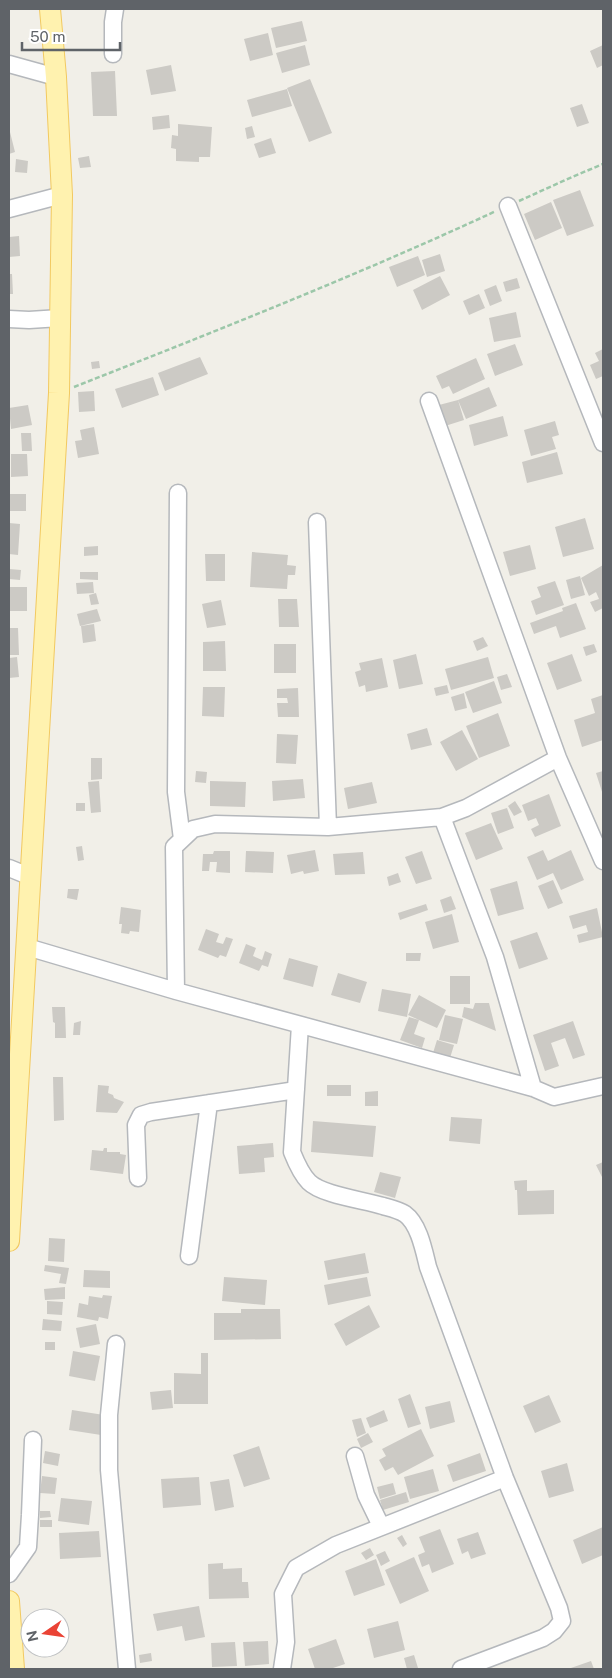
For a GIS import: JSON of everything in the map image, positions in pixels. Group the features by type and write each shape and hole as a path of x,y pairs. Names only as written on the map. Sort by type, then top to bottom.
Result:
{"main road":[{"path":"9,1241 59,393 62,195 56,78 50,9"},
{"path":"9,1601 14,1669"}],"street":[{"path":"113,54 115,9"},
{"path":"9,64 56,78"},
{"path":"9,209 62,195"},
{"path":"508,206 603,443"},
{"path":"9,319 60,318"},
{"path":"429,401 558,758 603,861"},
{"path":"178,493 176,792 182,840"},
{"path":"317,522 328,827"},
{"path":"176,991 174,847 193,829 215,824 328,827 442,817 466,808 558,758"},
{"path":"442,817 495,957 532,1088"},
{"path":"9,868 31,877"},
{"path":"27,947 176,991 532,1088 554,1097 603,1086"},
{"path":"300,1024 292,1152 297,1165 310,1182 319,1188 406,1215 417,1230 428,1267 505,1478 559,1608 562,1621 554,1631 544,1638 461,1669"},
{"path":"138,1178 136,1125 140,1115 296,1090"},
{"path":"190,1256 209,1103"},
{"path":"116,1344 109,1414 109,1470 127,1669"},
{"path":"9,1574 28,1547 33,1440"},
{"path":"355,1456 366,1495 382,1526"},
{"path":"282,1669 286,1642 284,1594 296,1568 336,1544 505,1478"}],"path":[{"path":"59,393 212,333 410,250 603,164"}],"building":[{"path":"302,21 307,41 276,48 271,28"},
{"path":"268,33 273,55 250,61 244,39"},
{"path":"305,45 310,65 282,73 276,53"},
{"path":"603,45 603,65 597,68 590,51"},
{"path":"171,65 176,91 151,95 146,70"},
{"path":"115,71 117,116 93,116 91,72"},
{"path":"310,79 332,133 309,142 287,88"},
{"path":"287,89 292,106 252,117 247,100"},
{"path":"582,104 589,123 577,127 570,108"},
{"path":"169,115 170,128 153,130 152,117"},
{"path":"178,124 212,127 210,157 199,157 199,162 176,161 176,149 171,148 172,135 178,136"},
{"path":"252,126 255,137 247,139 245,128"},
{"path":"9,128 15,152 9,154"},
{"path":"271,138 276,153 259,158 254,144"},
{"path":"89,156 91,167 80,168 78,158"},
{"path":"16,159 28,161 27,173 15,172"},
{"path":"580,190 594,226 567,236 553,200"},
{"path":"551,202 562,228 535,240 524,214"},
{"path":"19,236 20,256 9,257 9,237"},
{"path":"440,254 445,271 427,277 422,260"},
{"path":"418,256 425,275 397,287 389,267"},
{"path":"9,274 12,274 13,294 9,294"},
{"path":"440,276 450,295 422,310 413,290"},
{"path":"517,278 520,288 506,292 503,282"},
{"path":"496,285 502,301 490,306 484,290"},
{"path":"479,294 485,308 469,315 463,301"},
{"path":"516,312 521,337 494,342 489,318"},
{"path":"515,344 523,365 495,376 487,354"},
{"path":"603,349 603,376 596,379 590,365 599,361 595,353"},
{"path":"200,357 208,374 165,391 158,373"},
{"path":"476,358 485,379 453,394 449,386 442,389 436,376"},
{"path":"99,361 100,368 92,369 91,362"},
{"path":"153,377 159,395 122,408 115,389"},
{"path":"489,387 497,406 466,419 458,400"},
{"path":"94,391 95,411 79,412 78,392"},
{"path":"458,400 464,420 445,426 439,405"},
{"path":"28,405 32,425 11,429 9,408"},
{"path":"503,416 508,436 474,446 469,425"},
{"path":"555,421 559,435 552,437 556,449 531,456 524,430"},
{"path":"94,427 99,454 78,458 75,441 82,440 80,430"},
{"path":"21,433 31,433 32,451 22,451"},
{"path":"557,452 563,474 527,483 522,462"},
{"path":"11,454 27,454 28,476 11,477"},
{"path":"9,494 26,494 26,511 9,511"},
{"path":"585,518 594,549 563,557 555,527"},
{"path":"9,523 20,524 18,555 9,554"},
{"path":"530,545 536,569 510,576 503,552"},
{"path":"98,546 98,555 84,556 84,547"},
{"path":"252,552 288,555 287,565 296,566 295,575 288,575 287,589 250,587"},
{"path":"205,554 225,554 225,581 206,581"},
{"path":"603,565 603,608 595,612 590,602 599,599 596,592 589,596 581,578"},
{"path":"9,569 21,570 20,580 9,579"},
{"path":"80,572 98,572 98,580 80,579"},
{"path":"580,576 585,595 571,599 566,580"},
{"path":"555,581 564,605 536,615 531,601 541,597 537,587"},
{"path":"93,582 94,593 77,594 76,583"},
{"path":"9,587 27,587 27,611 9,611"},
{"path":"96,593 99,604 91,605 89,595"},
{"path":"278,599 297,599 299,627 279,627"},
{"path":"221,600 226,625 207,628 202,604"},
{"path":"576,603 586,629 560,638 556,626 534,634 530,623 563,611 562,608"},
{"path":"97,609 101,621 80,626 77,614"},
{"path":"94,624 96,641 83,643 81,626"},
{"path":"9,628 18,628 19,655 9,655"},
{"path":"483,637 488,646 477,651 473,641"},
{"path":"225,641 226,671 203,671 203,642"},
{"path":"274,644 296,644 296,673 274,673"},
{"path":"594,644 597,652 586,656 583,647"},
{"path":"416,654 423,684 399,689 393,660"},
{"path":"572,654 582,681 557,690 547,663"},
{"path":"17,657 19,677 9,678 9,658"},
{"path":"488,657 494,678 451,690 445,669"},
{"path":"382,658 388,687 366,692 365,685 359,687 355,672 361,670 359,663"},
{"path":"507,674 512,687 501,690 497,677"},
{"path":"494,681 502,703 473,713 465,692"},
{"path":"447,685 449,693 436,696 434,688"},
{"path":"203,687 225,687 224,717 202,716"},
{"path":"298,688 299,717 278,717 277,703 288,703 287,698 277,698 277,689"},
{"path":"464,693 467,708 455,711 451,697"},
{"path":"603,695 603,740 582,747 574,720 595,713 591,699"},
{"path":"498,713 510,746 479,758 466,726"},
{"path":"427,728 432,745 411,750 407,734"},
{"path":"462,730 478,759 456,771 440,742"},
{"path":"277,734 298,735 296,764 276,763"},
{"path":"91,758 102,758 102,779 91,780"},
{"path":"196,771 207,772 206,783 195,782"},
{"path":"603,771 603,795 596,773"},
{"path":"303,779 305,798 273,801 272,781"},
{"path":"99,781 101,812 91,813 88,782"},
{"path":"210,781 246,782 245,807 210,806"},
{"path":"372,782 377,803 348,809 344,788"},
{"path":"549,794 561,826 535,837 531,829 539,825 536,818 528,821 522,805"},
{"path":"515,801 522,812 514,816 508,806"},
{"path":"76,803 85,803 85,811 76,811"},
{"path":"507,808 514,828 498,834 491,813"},
{"path":"491,823 503,849 476,860 465,833"},
{"path":"82,846 84,860 78,861 76,847"},
{"path":"315,850 319,871 304,874 303,871 291,874 287,855"},
{"path":"543,850 548,861 571,850 584,880 561,890 553,873 537,880 527,857"},
{"path":"214,851 230,851 230,873 216,872 217,862 210,862 209,871 202,871 203,854 213,854"},
{"path":"246,851 274,852 273,873 245,872"},
{"path":"422,851 432,879 416,884 405,857"},
{"path":"363,852 365,874 335,875 333,854"},
{"path":"398,873 401,882 389,886 387,877"},
{"path":"553,880 563,903 548,909 538,886"},
{"path":"517,881 524,909 498,916 490,889"},
{"path":"68,889 79,889 77,900 67,898"},
{"path":"451,896 456,909 444,913 440,900"},
{"path":"426,904 428,910 400,920 398,913"},
{"path":"121,907 141,910 139,932 121,933 122,924 119,924"},
{"path":"597,908 603,937 579,943 577,935 588,932 586,925 573,929 569,916"},
{"path":"452,914 459,942 433,949 425,922"},
{"path":"206,929 219,934 216,942 223,944 226,937 233,939 226,957 220,955 218,958 198,950"},
{"path":"537,932 548,959 519,969 510,941"},
{"path":"246,944 256,948 253,956 262,960 265,951 272,954 268,967 262,965 259,971 239,963"},
{"path":"406,953 421,953 420,961 406,961"},
{"path":"289,958 318,966 313,987 283,979"},
{"path":"338,973 367,982 360,1003 331,995"},
{"path":"450,976 470,976 470,1004 450,1004"},
{"path":"382,989 411,994 407,1017 378,1011"},
{"path":"419,995 446,1010 437,1028 408,1015"},
{"path":"475,1003 489,1003 496,1031 462,1017 464,1007 473,1009"},
{"path":"52,1007 65,1007 66,1038 55,1038"},
{"path":"445,1015 463,1019 457,1044 439,1040"},
{"path":"409,1017 419,1020 414,1034 425,1038 422,1048 400,1040"},
{"path":"81,1021 80,1035 73,1035 74,1023"},
{"path":"573,1021 585,1055 573,1059 565,1038 551,1043 559,1066 545,1071 533,1035"},
{"path":"437,1040 454,1045 450,1058 433,1053"},
{"path":"53,1077 63,1077 64,1120 54,1121"},
{"path":"98,1085 109,1086 108,1093 124,1102 117,1113 96,1112"},
{"path":"327,1085 351,1085 351,1096 327,1096"},
{"path":"378,1091 378,1106 365,1106 365,1092"},
{"path":"451,1117 482,1119 480,1144 449,1141"},
{"path":"313,1121 376,1126 373,1157 311,1152"},
{"path":"273,1143 274,1157 264,1158 265,1172 239,1174 237,1146"},
{"path":"104,1148 107,1148 107,1152 120,1152 120,1154 126,1155 123,1174 90,1170 92,1150 103,1151"},
{"path":"603,1162 603,1179 596,1165"},
{"path":"380,1172 401,1177 395,1198 374,1192"},
{"path":"527,1180 527,1191 554,1190 554,1214 518,1215 517,1190 515,1190 514,1181"},
{"path":"49,1238 65,1239 64,1262 48,1261"},
{"path":"365,1253 369,1273 328,1280 324,1261"},
{"path":"45,1265 69,1268 66,1284 59,1283 61,1274 44,1271"},
{"path":"84,1270 110,1271 110,1288 83,1287"},
{"path":"224,1277 267,1280 265,1305 222,1301"},
{"path":"367,1277 371,1296 328,1305 324,1285"},
{"path":"65,1287 65,1299 45,1300 44,1289"},
{"path":"103,1295 112,1296 108,1319 99,1317 98,1321 77,1317 79,1303 88,1305 89,1296 102,1298"},
{"path":"47,1301 63,1302 62,1315 47,1314"},
{"path":"369,1305 380,1327 346,1346 334,1324"},
{"path":"241,1309 280,1309 281,1339 214,1340 214,1313 241,1313"},
{"path":"43,1319 62,1321 61,1331 42,1330"},
{"path":"96,1324 100,1344 80,1348 76,1328"},
{"path":"45,1342 55,1342 55,1350 45,1350"},
{"path":"73,1351 100,1356 95,1381 69,1376"},
{"path":"201,1353 208,1353 208,1404 174,1404 174,1373 201,1374"},
{"path":"171,1390 173,1408 152,1410 150,1392"},
{"path":"410,1394 421,1424 408,1428 398,1399"},
{"path":"549,1395 561,1422 535,1433 523,1406"},
{"path":"450,1401 455,1422 430,1429 425,1407"},
{"path":"72,1410 104,1415 101,1435 69,1430"},
{"path":"384,1410 388,1421 370,1428 366,1418"},
{"path":"361,1418 366,1433 357,1437 352,1420"},
{"path":"421,1429 434,1456 398,1475 393,1467 385,1471 379,1460 386,1456 382,1449"},
{"path":"368,1433 373,1442 361,1448 357,1439"},
{"path":"259,1446 270,1479 244,1487 233,1455"},
{"path":"45,1451 60,1454 58,1466 43,1463"},
{"path":"480,1453 486,1471 453,1482 447,1465"},
{"path":"567,1463 574,1491 549,1498 541,1471"},
{"path":"433,1469 439,1491 410,1499 404,1477"},
{"path":"42,1476 57,1478 55,1494 40,1493"},
{"path":"199,1477 201,1505 163,1508 161,1479"},
{"path":"229,1479 234,1507 215,1511 210,1482"},
{"path":"393,1483 396,1494 380,1499 377,1487"},
{"path":"406,1492 409,1502 383,1510 380,1500"},
{"path":"61,1498 92,1501 89,1525 58,1521"},
{"path":"40,1511 50,1511 51,1517 40,1518"},
{"path":"40,1520 52,1520 52,1527 40,1527"},
{"path":"603,1527 603,1555 582,1564 573,1540"},
{"path":"440,1529 454,1564 432,1573 429,1564 422,1567 418,1555 425,1552 419,1537"},
{"path":"99,1531 101,1557 60,1559 59,1533"},
{"path":"478,1532 486,1554 471,1559 468,1551 462,1554 457,1539"},
{"path":"402,1535 407,1544 403,1547 397,1538"},
{"path":"370,1548 374,1555 366,1560 361,1553"},
{"path":"385,1551 390,1561 381,1566 376,1555"},
{"path":"414,1557 429,1591 400,1604 385,1570"},
{"path":"376,1559 385,1585 354,1596 345,1571"},
{"path":"223,1563 223,1569 242,1568 242,1582 248,1582 249,1598 209,1599 208,1564"},
{"path":"199,1606 205,1637 185,1641 182,1626 157,1631 153,1614"},
{"path":"398,1621 405,1650 374,1658 367,1629"},
{"path":"336,1639 345,1664 330,1669 315,1669 308,1649"},
{"path":"268,1641 269,1664 245,1666 243,1642"},
{"path":"235,1642 237,1666 212,1667 211,1643"},
{"path":"151,1653 152,1661 140,1663 139,1655"},
{"path":"414,1655 418,1668 407,1669 404,1658"},
{"path":"591,1661 594,1669 568,1669"}]}
